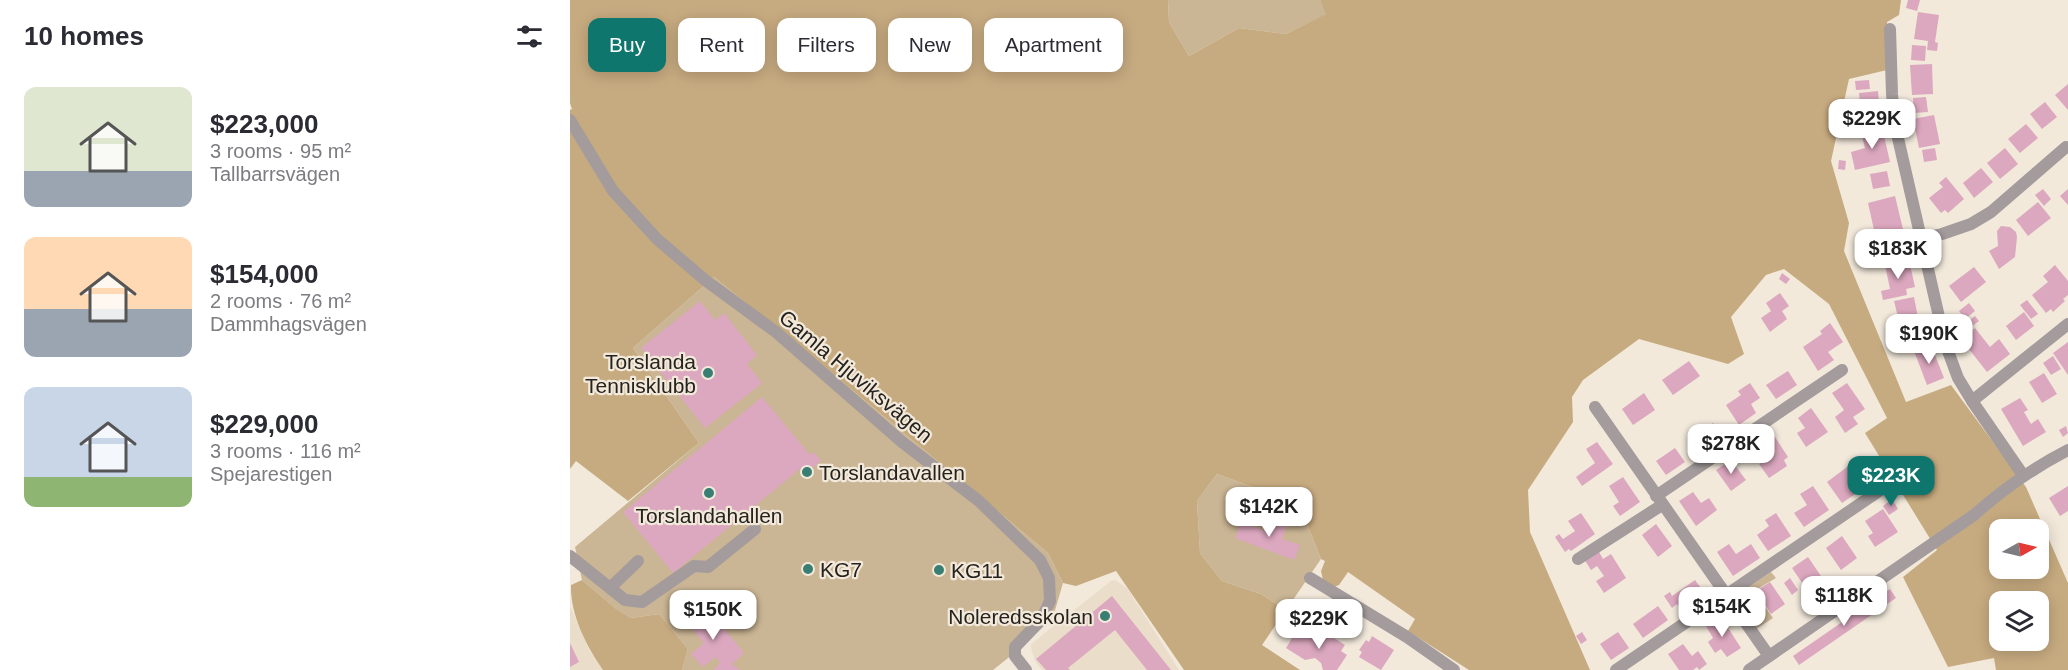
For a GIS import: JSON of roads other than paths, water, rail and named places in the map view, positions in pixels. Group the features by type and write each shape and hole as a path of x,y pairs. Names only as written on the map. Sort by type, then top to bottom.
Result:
{"street":[{"path":"1890,29 1895,125 1945,343 1958,378 2023,475"},
{"name":"Gamla Hjuviksvägen","path":"570,120 613,191 657,239 705,280 776,332 902,442 980,501 1040,560 1049,578 1050,601 1041,620 1015,646 1015,656 1026,670"},
{"path":"1920,239 1971,224 1991,212 2066,147"},
{"path":"1972,401 2068,324"},
{"path":"1578,559 1842,370"},
{"path":"1595,407 1726,596 1765,663"},
{"path":"1749,670 1765,663 1974,515 2023,475 2068,450"},
{"path":"1616,670 1879,491"},
{"path":"570,556 625,600 642,602 694,566 708,567 755,529"},
{"path":"610,588 638,561"},
{"path":"1310,578 1407,637 1454,670"}],"place":[{"name":"Torslanda Tennisklubb","path":"708,373"},
{"name":"Torslandavallen","path":"807,472"},
{"name":"Torslandahallen","path":"709,493"},
{"name":"KG7","path":"808,569"},
{"name":"KG11","path":"939,570"},
{"name":"Noleredsskolan","path":"1105,616"}]}
